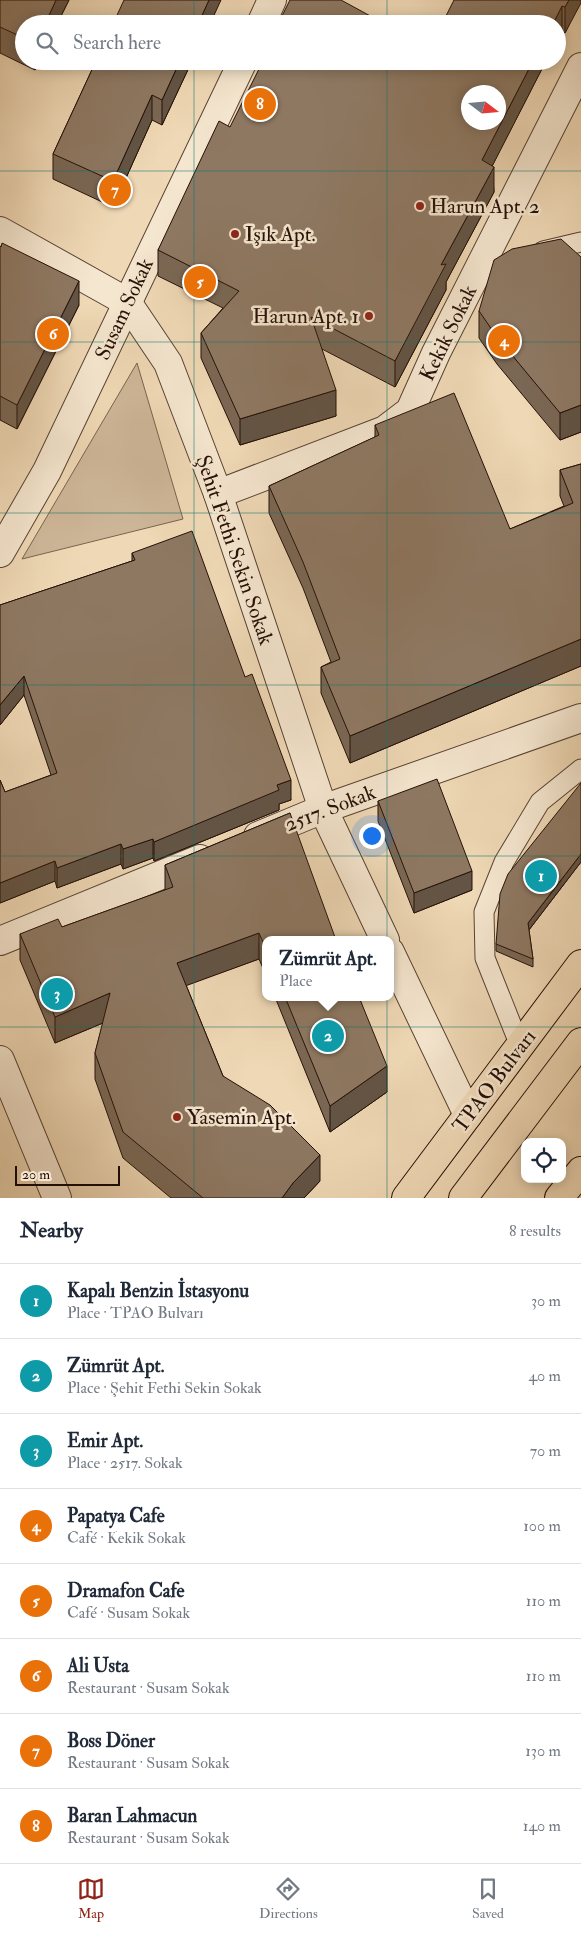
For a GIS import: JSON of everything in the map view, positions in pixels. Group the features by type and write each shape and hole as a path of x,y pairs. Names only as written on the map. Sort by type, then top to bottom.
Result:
{"highway":[{"name":"TPAO Bulvarı","path":"406,1198 581,964"},
{"path":"463,1198 581,1042"},
{"path":"560,1198 581,1171"}],"street":[{"path":"265,15 272,0"},
{"name":"Kekik Sokak","path":"218,494 385,430 410,410 436,353 581,67"},
{"name":"Susam Sokak","path":"0,553 47,471 239,70"},
{"name":"Şehit Fethi Sekin Sokak","path":"0,231 128,302 168,363 218,494 323,809 383,936"},
{"name":"2517. Sokak","path":"0,942 323,809 581,718"},
{"path":"394,960 468,1115"},
{"path":"0,1060 57,1198"}],"lane":[{"path":"522,256 581,242"},
{"path":"469,289 500,270"},
{"path":"520,1046 485,958 484,912 504,862 540,802 581,769"}],"shaded area":[{"path":"137,363 183,519 22,559"}],"building":[{"path":"0,0 56,0 49,15 15,15 15,34 0,27"},
{"path":"124,0 209,0 202,15 117,15"},
{"path":"290,0 341,0 368,15 282,15"},
{"path":"454,0 569,0 565,7 562,6 558,15 446,15"},
{"path":"92,70 176,70 162,100 152,95 113,181 53,154"},
{"path":"258,70 528,70 506,113 506,85 461,85 461,130 497,130 482,160 494,167 441,265 446,264 395,361 311,317 336,390 240,419 201,333 239,291 158,250 219,121 230,127"},
{"path":"561,239 581,257 581,405 560,413 497,337 479,311 494,260 512,249"},
{"path":"2,243 79,281 17,405 0,396 0,246"},
{"path":"454,393 510,529 573,503 560,470 581,464 581,639 350,736 321,667 340,659 303,562 269,486 379,435 375,425"},
{"path":"192,531 245,677 252,674 291,780 277,785 279,790 154,842 153,839 123,849 121,844 57,868 55,861 0,883 0,780 5,792 57,773 24,676 0,705 0,605 135,560 132,553"},
{"path":"437,779 472,871 414,893 378,801"},
{"path":"581,783 581,854 528,923 533,959 496,944 500,894 508,874"},
{"path":"290,813 335,936 262,936 262,940 259,933 177,963 223,1076 270,1105 320,1155 293,1183 282,1198 203,1198 123,1132 95,1053 110,993 55,1017 20,934 58,919 62,927 173,887 165,865"},
{"path":"287,1001 361,1001 387,1066 330,1106"}],"place":[{"name":"Baran Lahmacun","path":"260,104"},
{"name":"Boss Döner","path":"115,190"},
{"name":"Harun Apt. 2","path":"420,206"},
{"name":"Işık Apt.","path":"235,234"},
{"name":"Dramafon Cafe","path":"200,282"},
{"name":"Harun Apt. 1","path":"369,316"},
{"name":"Ali Usta","path":"53,334"},
{"name":"Papatya Cafe","path":"504,341"},
{"name":"Kapalı Benzin İstasyonu","path":"541,876"},
{"name":"Emir Apt.","path":"57,994"},
{"name":"Zümrüt Apt.","path":"328,1036"},
{"name":"Yasemin Apt.","path":"177,1117"}]}
